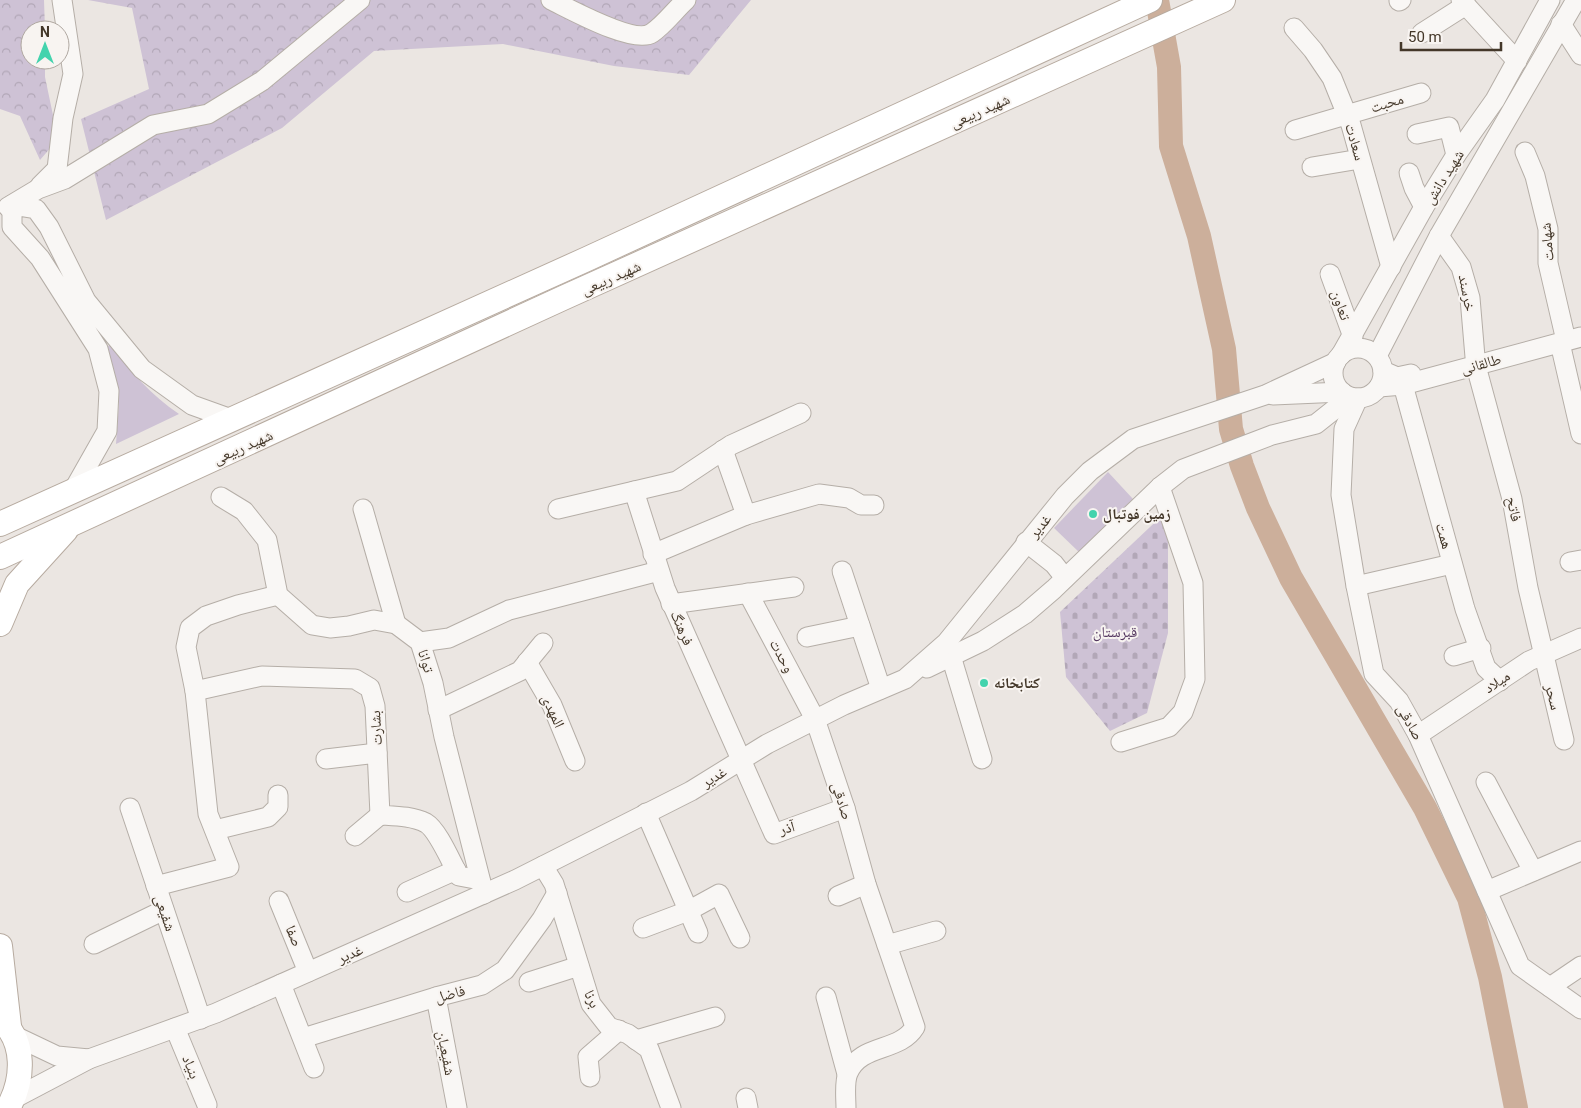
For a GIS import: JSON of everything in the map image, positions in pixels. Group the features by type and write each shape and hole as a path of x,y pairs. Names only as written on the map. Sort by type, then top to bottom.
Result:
{"main road":[{"name":"شهید ربیعی","path":"0,524 587,259 1150,0"},
{"name":"شهید ربیعی","path":"0,557 563,298 597,285 1223,0"},
{"path":"587,259 597,285"},
{"path":"554,274 563,298"},
{"path":"0,624 17,584 70,526"},
{"path":"0,946 8,1027 18,1042 20,1078 10,1103"}],"street":[{"path":"62,0 73,74 63,118 56,168 38,189 36,209 49,227 86,301 142,369 192,405 231,419"},
{"path":"6,208 38,189 65,179 154,125 208,114 262,82 360,0"},
{"path":"551,0 606,26 636,35 651,34 686,0"},
{"name":"شهید دانش","path":"1380,371 1439,236 1576,0"},
{"name":"شهید دانش","path":"1338,359 1392,267 1424,207 1456,155 1495,100 1517,62 1547,2"},
{"path":"1422,34 1463,3 1517,62"},
{"path":"1561,24 1581,55"},
{"name":"سعادت","path":"1294,28 1313,50 1332,78 1347,115 1392,267"},
{"name":"محبت","path":"1295,130 1421,92"},
{"path":"1495,100 1511,112"},
{"path":"1416,134 1449,127 1456,155"},
{"name":"شهامت","path":"1525,152 1535,176 1548,229 1548,263 1572,335 1581,434"},
{"path":"1312,167 1360,159"},
{"path":"1409,173 1424,207"},
{"path":"6,208 36,209"},
{"path":"6,208 12,227 40,258 98,349 110,390 107,432 73,491"},
{"name":"خرسند","path":"1439,236 1461,267 1470,298 1475,361"},
{"name":"تعاون","path":"1330,274 1352,337"},
{"name":"طالقانی","path":"1380,371 1398,378 1475,361 1572,335"},
{"path":"1355,348 1370,351 1380,371 1366,397 1265,395 1338,359 1355,348"},
{"path":"1338,359 1334,379 1350,396"},
{"name":"طالقانی","path":"1380,371 1402,385 1475,361"},
{"name":"فاتح","path":"1475,361 1512,499 1528,588 1543,655"},
{"name":"همت","path":"1402,385 1465,609 1481,648 1486,668 1500,680"},
{"name":"غدیر","path":"10,1103 89,1059 201,1019 308,972 482,887 543,866 691,791 741,760 816,719 906,679 946,643 1026,542 1065,496 1090,471 1134,439 1265,395"},
{"path":"906,679 983,641 1025,614 1160,487 1183,468 1272,436 1316,424 1350,396"},
{"name":"صادقی","path":"1350,396 1344,429 1341,494 1356,586 1374,674 1399,701 1418,735 1520,966 1581,1009"},
{"path":"558,509 677,481 723,450 801,413"},
{"path":"723,450 746,515"},
{"path":"1121,742 1169,727 1183,712 1195,679 1193,583 1160,487"},
{"name":"فرهنگ","path":"634,491 671,604 741,760"},
{"path":"420,642 449,638 508,610 656,562 746,515 819,494 849,498 861,505 874,505"},
{"path":"156,886 229,868 208,814 195,691 186,647 190,628 206,616 238,604 278,595 267,540 244,511 221,497"},
{"path":"363,509 396,624"},
{"path":"1026,542 1054,564 1065,578"},
{"path":"1356,586 1452,564"},
{"path":"842,572 881,689"},
{"path":"671,604 794,587"},
{"name":"وحدت","path":"748,593 816,719"},
{"name":"توانا","path":"278,595 312,625 330,628 350,626 374,620 396,624 420,642 482,887"},
{"path":"807,637 860,626"},
{"name":"میلاد","path":"1418,735 1529,661 1581,638"},
{"path":"438,710 520,671 542,643"},
{"path":"1454,656 1481,648"},
{"name":"سحر","path":"1543,655 1564,740"},
{"path":"952,656 982,759"},
{"name":"المهدی","path":"527,662 552,705 575,761"},
{"name":"بشارت","path":"195,691 262,676 355,679 370,688 376,706 380,816"},
{"name":"صادقی","path":"816,719 845,808 866,884 915,1027 908,1038 861,1056 847,1074"},
{"path":"326,759 377,753"},
{"name":"آذر","path":"741,760 774,834 845,808"},
{"path":"1486,782 1534,871"},
{"path":"215,830 268,817 278,807 278,795"},
{"name":"شفیعی","path":"130,808 201,1019"},
{"path":"646,814 698,933"},
{"path":"355,836 380,816 403,816 428,824 459,876 482,887"},
{"path":"1487,891 1581,851"},
{"name":"برنا","path":"543,866 557,893 591,1004 609,1027 619,1030 649,1049 671,1108"},
{"path":"407,892 456,870"},
{"path":"838,896 866,884"},
{"name":"فاضل","path":"303,1038 436,997 482,985 505,970 542,919 557,893"},
{"path":"643,928 688,911 719,894 740,938"},
{"name":"صفا","path":"279,900 308,972"},
{"path":"94,944 164,910"},
{"path":"887,945 936,931"},
{"path":"529,982 579,966"},
{"path":"1550,987 1581,966"},
{"path":"281,984 314,1068"},
{"name":"شفیعیان","path":"436,997 457,1108"},
{"path":"826,997 847,1074 846,1108"},
{"path":"636,1040 715,1017"},
{"path":"8,1027 57,1056 89,1059"},
{"name":"بنیاد","path":"175,1028 207,1105"},
{"path":"590,1077 588,1057 619,1030"}],"green space":[{"path":"0,0 44,0 45,20 20,20 20,70 45,70 58,139 40,160 20,116 0,109"},
{"path":"88,0 751,0 689,75 614,66 503,44 374,51 282,128 106,220 81,119 149,89 132,8"},
{"path":"110,344 142,382 159,399 179,414 116,444 119,403 105,350"},
{"name":"زمین فوتبال","path":"1108,472 1133,499 1081,554 1054,528"},
{"name":"قبرستان","path":"1168,510 1168,633 1147,713 1110,731 1066,677 1060,612"}],"waterway":[{"path":"1157,0 1169,67 1171,146 1199,236 1224,349 1231,429 1242,466 1258,508 1291,578 1425,808 1469,898 1490,977 1516,1108"}],"place":[{"name":"زمین فوتبال","path":"1093,514"},
{"name":"کتابخانه","path":"984,683"}]}
